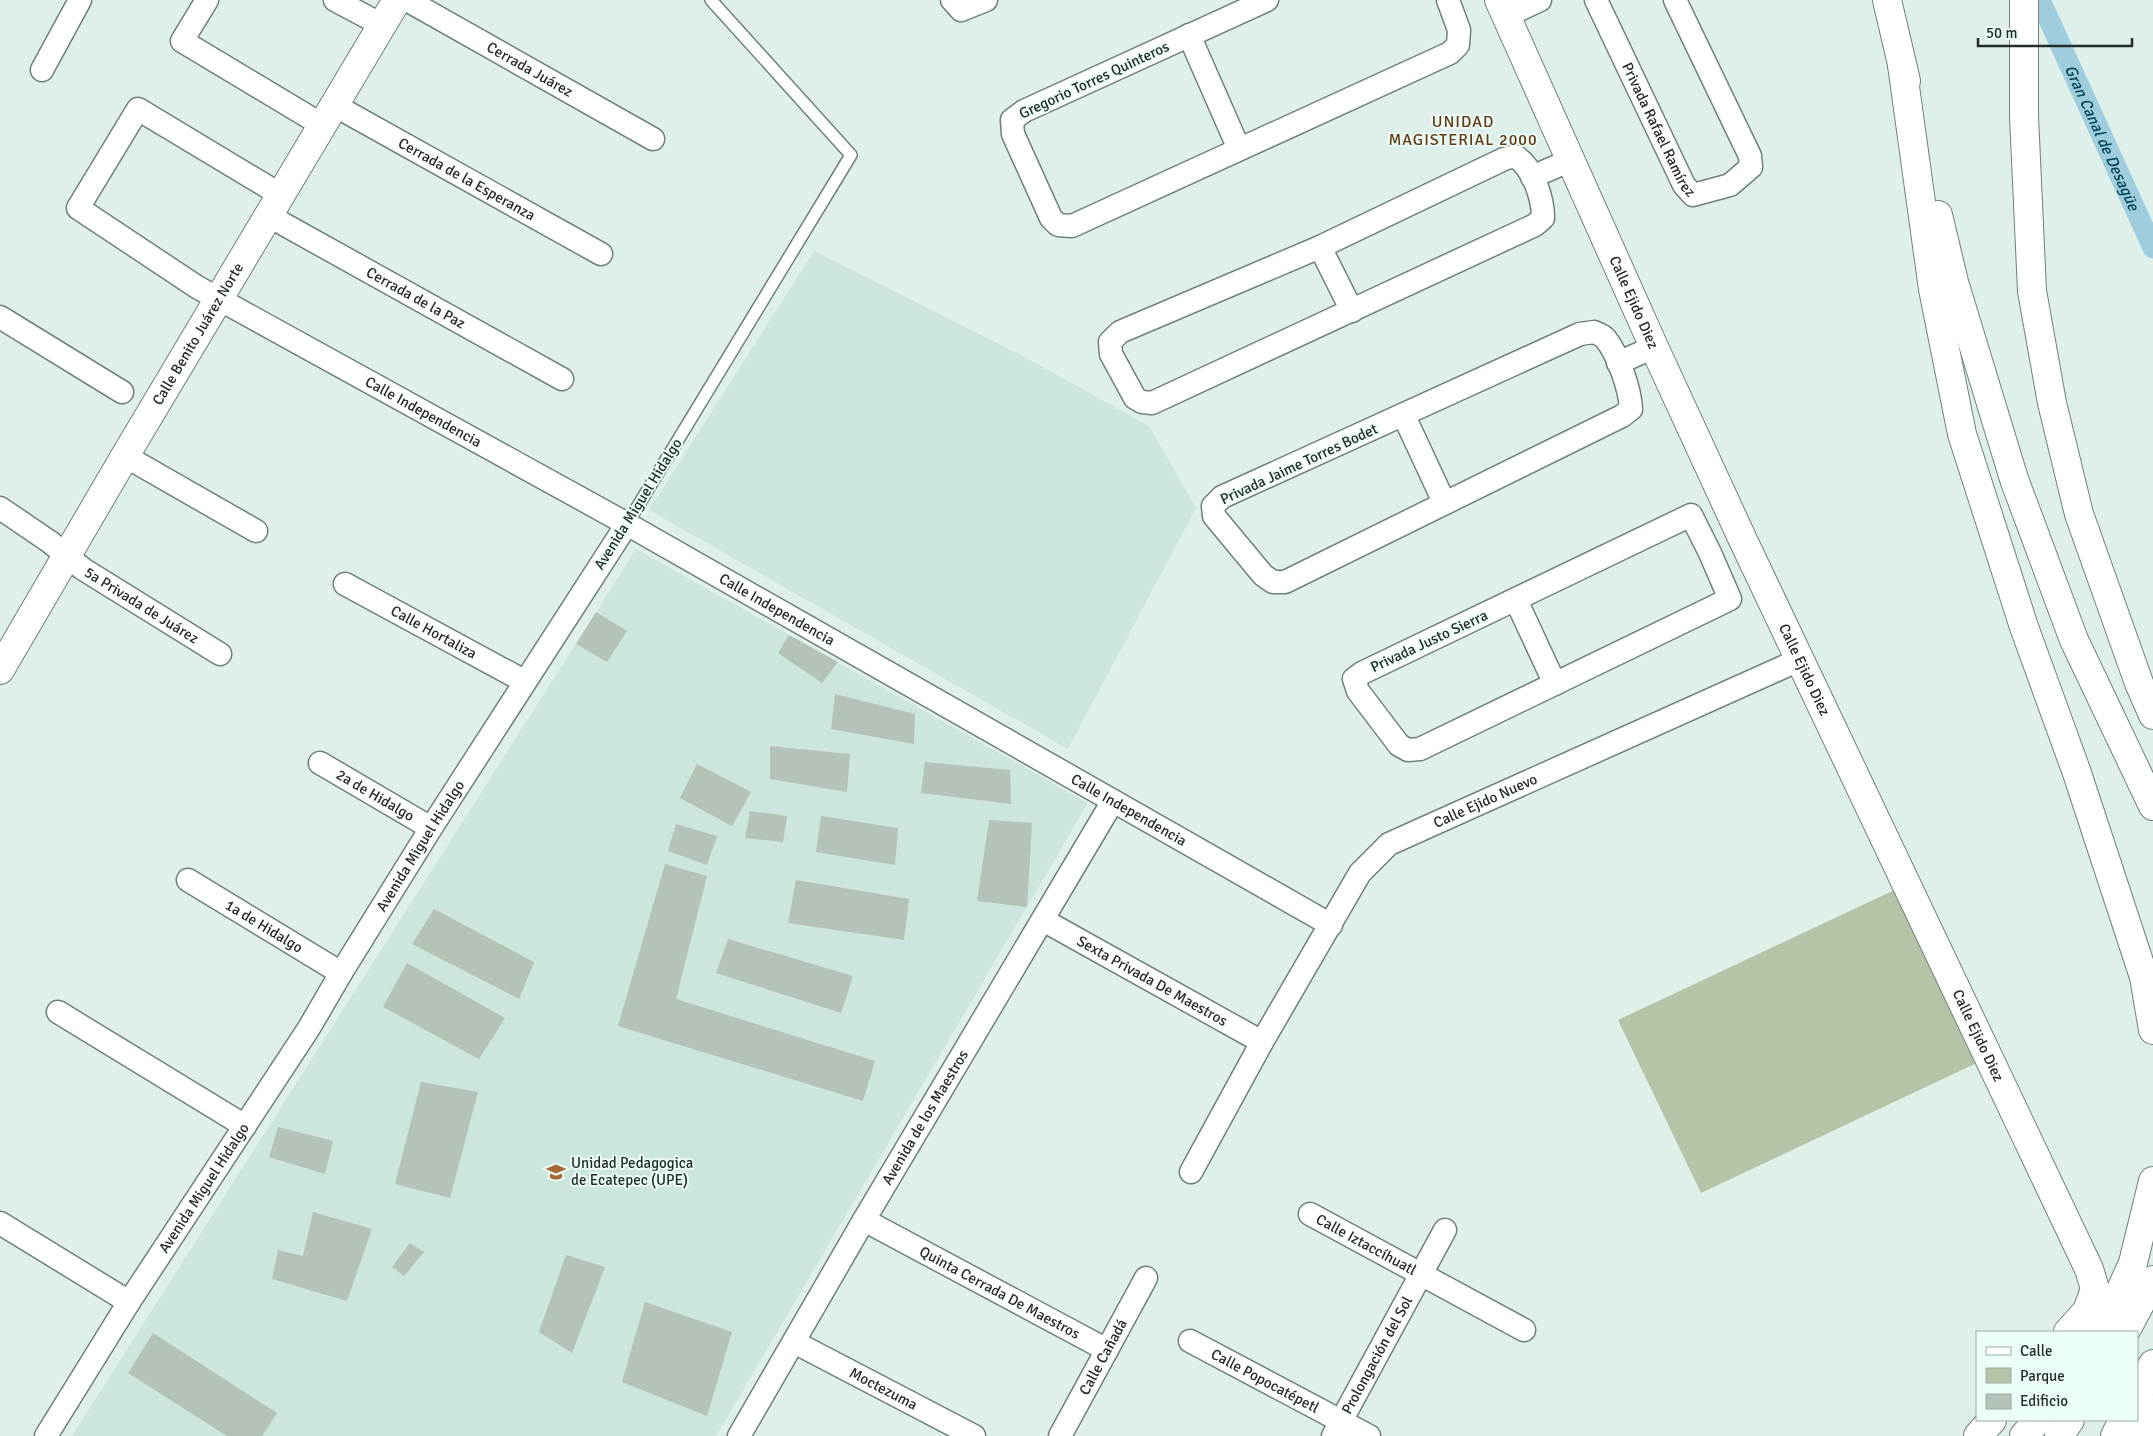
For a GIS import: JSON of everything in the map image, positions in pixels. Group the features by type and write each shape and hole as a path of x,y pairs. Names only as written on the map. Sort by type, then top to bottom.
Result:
{"main road":[{"name":"Calle Benito Juárez Norte","path":"0,670 66,554 397,0"},
{"path":"1887,0 1954,282 2014,479 2074,640 2153,806"},
{"path":"2024,0 2024,116 2032,291 2052,404 2079,514 2139,682 2153,715"},
{"name":"Calle Ejido Diez","path":"1502,8 1742,538 2089,1269 2095,1289 2087,1311 2069,1331"},
{"path":"1902,65 1933,289 1962,434 2024,627 2077,773 2144,977 2153,1030"},
{"path":"2102,1331 2133,1263 2153,1181"},
{"path":"2126,1331 2153,1280"},
{"path":"2138,1393 2153,1364"},
{"path":"2139,1436 2153,1409"},
{"path":"1978,1436 1991,1421"},
{"path":"2024,1436 2037,1421"},
{"path":"2059,1436 2069,1421"},
{"path":"2115,1436 2122,1421"}],"street":[{"path":"42,70 80,0"},
{"name":"Cerrada de la Esperanza","path":"206,0 182,41 601,254"},
{"path":"335,0 382,25"},
{"name":"Cerrada Juárez","path":"406,0 653,139"},
{"path":"952,0 961,10 986,0"},
{"name":"Gregorio Torres Quinteros","path":"1267,0 1024,111 1012,120 1013,134 1051,218 1058,225 1072,226 1450,52 1458,45 1459,30 1448,0"},
{"path":"1502,8 1540,0"},
{"name":"Privada Rafael Ramírez","path":"1596,0 1684,185 1693,195 1730,185 1751,167 1750,156 1675,0"},
{"path":"1189,35 1239,149"},
{"name":"Cerrada de la Paz","path":"220,298 196,287 78,208 138,109 275,205 562,379"},
{"path":"1515,156 1524,161 1532,177 1543,204 1542,218 1535,226 1152,403 1142,402 1135,398 1111,354 1110,342 1120,332 1320,246 1504,159 1515,156"},
{"path":"1532,177 1571,160"},
{"path":"1320,246 1352,311"},
{"name":"Calle Independencia","path":"220,298 627,524 1331,925"},
{"path":"0,317 122,392"},
{"name":"Privada Jaime Torres Bodet","path":"1594,332 1604,337 1618,363 1630,396 1631,409 1622,416 1444,502 1285,582 1273,582 1263,575 1214,516 1213,506 1222,497 1404,416 1580,334 1594,332"},
{"path":"1618,363 1654,347"},
{"path":"1404,416 1444,502"},
{"path":"125,456 256,531"},
{"name":"5a Privada de Juárez","path":"0,508 83,568 220,654"},
{"name":"Privada Justo Sierra","path":"1691,515 1710,552 1730,599 1420,749 1408,750 1399,745 1358,691 1354,680 1362,673 1691,515"},
{"name":"Avenida Miguel Hidalgo","path":"46,1436 129,1302 309,1028 341,972 431,828 627,524"},
{"path":"1710,552 1742,538"},
{"name":"Calle Hortaliza","path":"345,584 524,681"},
{"path":"1516,600 1555,684"},
{"name":"Calle Ejido Nuevo","path":"1191,1172 1262,1042 1360,873 1389,844 1799,660"},
{"name":"2a de Hidalgo","path":"320,763 431,828"},
{"name":"Avenida de los Maestros","path":"739,1436 864,1220 1113,801"},
{"name":"1a de Hidalgo","path":"188,880 341,972"},
{"name":"Sexta Privada De Maestros","path":"1043,920 1262,1042"},
{"path":"58,1012 245,1126"},
{"name":"Calle Iztaccíhuatl","path":"1310,1214 1524,1330"},
{"name":"Quinta Cerrada De Maestros","path":"864,1220 1107,1350"},
{"path":"0,1224 129,1302"},
{"name":"Prolongación del Sol","path":"1337,1429 1445,1230"},
{"name":"Calle Cañadá","path":"1060,1436 1146,1278"},
{"name":"Calle Popocatépetl","path":"1190,1341 1337,1429 1370,1436"},
{"name":"Moctezuma","path":"794,1342 974,1436"}],"lane":[{"name":"Avenida Miguel Hidalgo","path":"627,524 851,155 711,0"}],"shaded area":[{"path":"814,251 1019,354 1149,426 1196,508 1068,749 649,510"},
{"name":"Unidad Pedagogica de Ecatepec (UPE)","path":"636,549 1088,803 716,1436 72,1436"}],"green space":[{"path":"1903,886 1985,1059 1701,1193 1618,1020"}],"building":[{"path":"596,612 627,631 607,662 576,644"},
{"path":"789,635 838,662 822,683 778,653"},
{"path":"835,694 915,714 914,744 831,729"},
{"path":"770,746 850,754 847,792 770,779"},
{"path":"925,762 1010,770 1011,804 921,793"},
{"path":"697,764 751,792 732,826 680,798"},
{"path":"750,811 787,816 783,842 745,838"},
{"path":"821,816 898,828 895,865 816,852"},
{"path":"989,820 1032,823 1027,907 977,901"},
{"path":"676,824 717,836 707,865 668,851"},
{"path":"665,864 707,876 676,999 875,1061 863,1101 618,1026"},
{"path":"796,880 909,899 904,940 788,923"},
{"path":"434,909 534,962 519,999 412,944"},
{"path":"728,939 853,976 841,1013 716,973"},
{"path":"407,963 505,1018 479,1059 383,1007"},
{"path":"421,1082 478,1092 450,1198 395,1184"},
{"path":"278,1127 333,1141 325,1174 269,1157"},
{"path":"313,1212 372,1229 347,1301 272,1279 278,1250 303,1256"},
{"path":"410,1243 424,1252 404,1276 392,1267"},
{"path":"566,1255 605,1267 572,1353 539,1332"},
{"path":"645,1302 732,1332 707,1416 622,1382"},
{"path":"153,1333 277,1413 262,1436 227,1436 128,1373"}],"waterway":[{"name":"Gran Canal de Desagüe","path":"2040,0 2153,248"}],"place":[{"name":"Unidad Pedagogica de Ecatepec (UPE)","path":"556,1172"}],"district":[{"name":"UNIDAD MAGISTERIAL 2000","path":"1463,130"}]}
